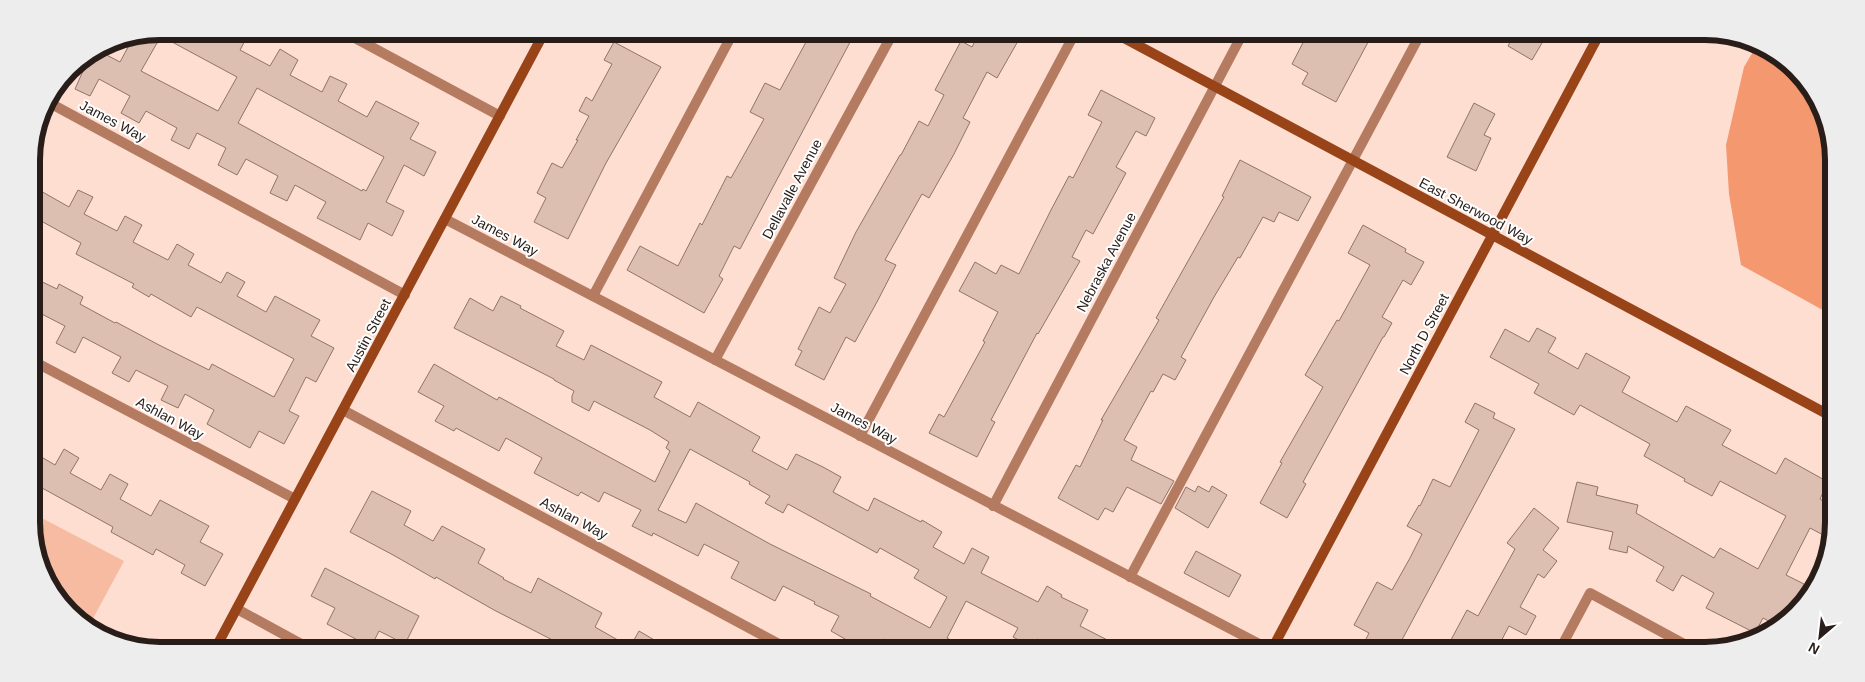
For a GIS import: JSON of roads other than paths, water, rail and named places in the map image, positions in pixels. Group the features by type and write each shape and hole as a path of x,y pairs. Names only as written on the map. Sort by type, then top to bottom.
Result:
{"street":[{"path":"359,40 500,116"},
{"name":"Austin Street","path":"219,642 540,40"},
{"path":"593,296 729,40"},
{"name":"Dellavalle Avenue","path":"716,360 889,40"},
{"path":"860,436 1071,40"},
{"name":"East Sherwood Way","path":"1128,40 1825,413"},
{"name":"Nebraska Avenue","path":"993,506 1239,40"},
{"path":"1130,577 1417,40"},
{"name":"North D Street","path":"1275,642 1596,40"},
{"name":"James Way","path":"53,105 404,295"},
{"name":"James Way","path":"445,219 1256,642"},
{"name":"Ashlan Way","path":"40,365 295,499"},
{"name":"Ashlan Way","path":"343,410 775,642"},
{"path":"1563,642 1590,593 1680,642"},
{"path":"236,609 297,642"}]}
